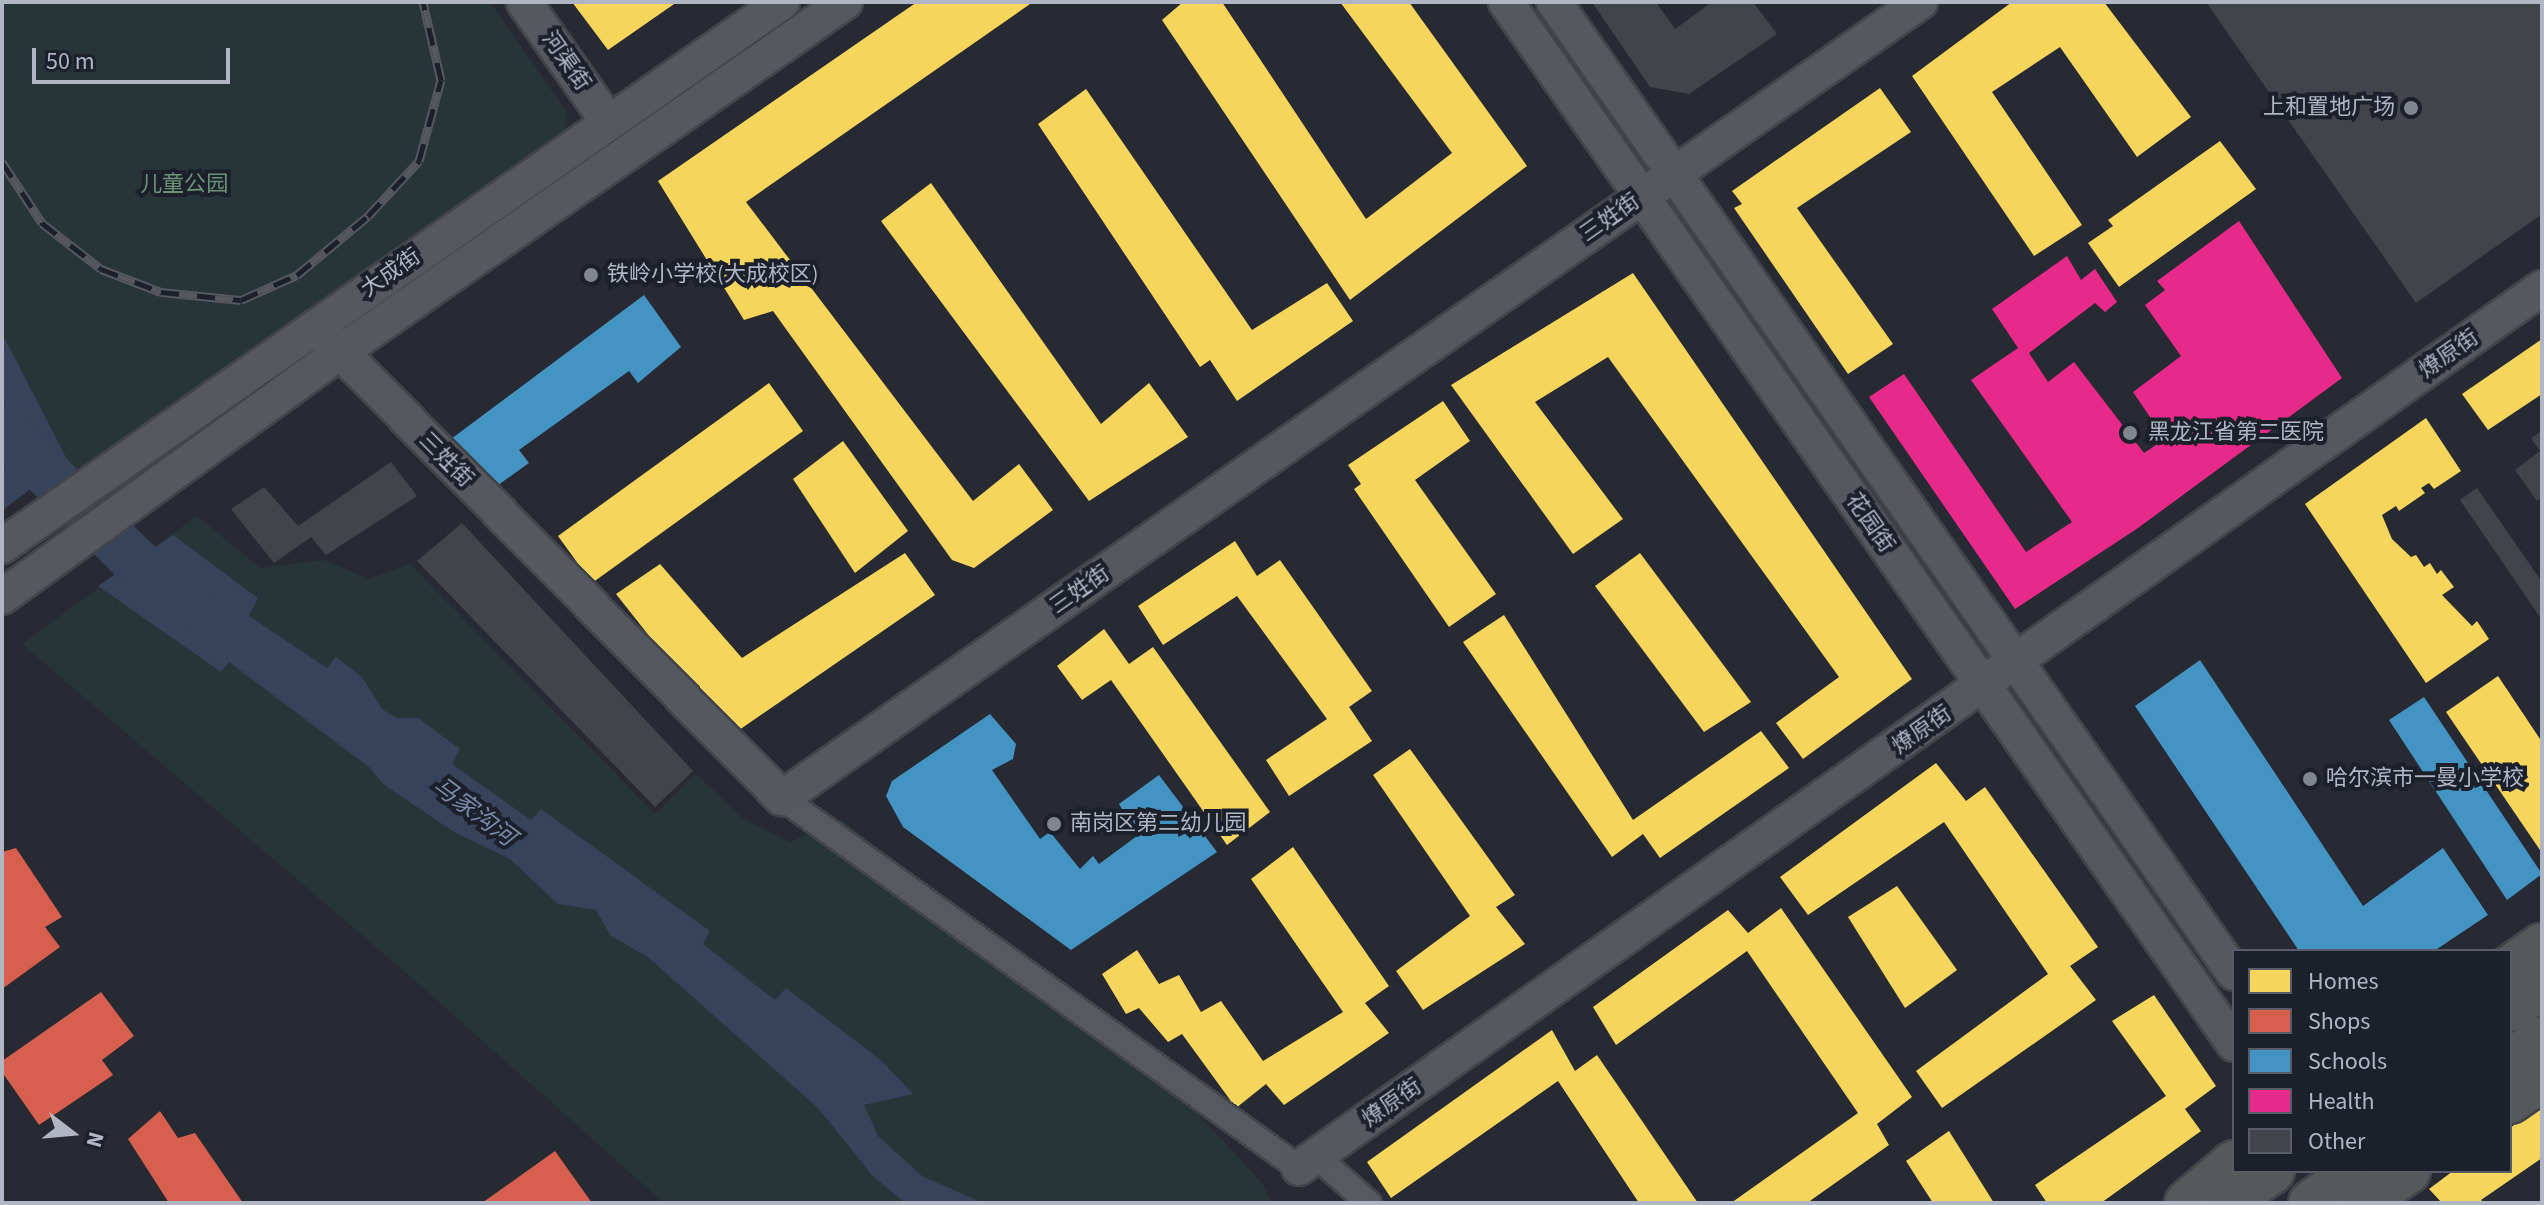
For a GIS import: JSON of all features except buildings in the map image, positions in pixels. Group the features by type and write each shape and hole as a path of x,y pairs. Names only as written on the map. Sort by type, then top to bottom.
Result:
{"highway":[{"path":"2512,967 2542,946"},
{"path":"2512,1008 2542,987"},
{"path":"2512,1061 2542,1039"},
{"path":"2512,1100 2542,1079"},
{"path":"2187,1203 2232,1165"},
{"path":"2225,1203 2269,1173"}],"main road":[{"name":"河渠街","path":"524,2 607,120"},
{"name":"大成街","path":"2,546 607,120 782,2"},
{"name":"大成街","path":"2,597 161,486 339,353 845,2"},
{"name":"花园街","path":"1506,2 2232,1041"},
{"name":"花园街","path":"1554,2 2232,970"},
{"name":"三姓街","path":"316,327 782,798 1920,2"},
{"name":"燎原街","path":"1307,1162 2017,663 2542,288"}],"street":[{"path":"782,798 1369,1203"}],"green space":[{"name":"儿童公园","path":"2,2 490,2 568,114 560,146 83,475 68,461 2,333"},
{"path":"197,516 260,568 324,560 369,579 410,564 655,814 696,774 744,819 790,842 841,819 1172,1086 1263,1184 1271,1203 664,1203 410,976 22,644"}],"water":[{"path":"2,333 68,461 4,509 2,506"},
{"path":"173,535 258,598 249,616 327,668 336,657 362,677 382,709 397,718 418,718 460,749 452,764 531,820 541,809 710,931 703,944 775,1000 786,988 882,1061 913,1094 864,1105 878,1136 922,1176 983,1203 905,1203 872,1175 818,1108 649,958 610,935 596,910 558,904 510,859 454,832 383,784 369,767 229,662 221,672 98,586"}],"waterway":[{"name":"马家沟河","path":"2,428 135,561 189,601"}],"railway":[{"path":"2,162 42,223 101,269 161,292 241,300 297,275 368,216 419,161 441,80 423,2"}],"place":[{"name":"上和置地广场","path":"2411,108"},
{"name":"铁岭小学校(大成校区)","path":"591,275"},
{"name":"黑龙江省第二医院","path":"2130,433"},
{"name":"哈尔滨市一曼小学校","path":"2310,779"},
{"name":"南岗区第二幼儿园","path":"1054,824"}]}
